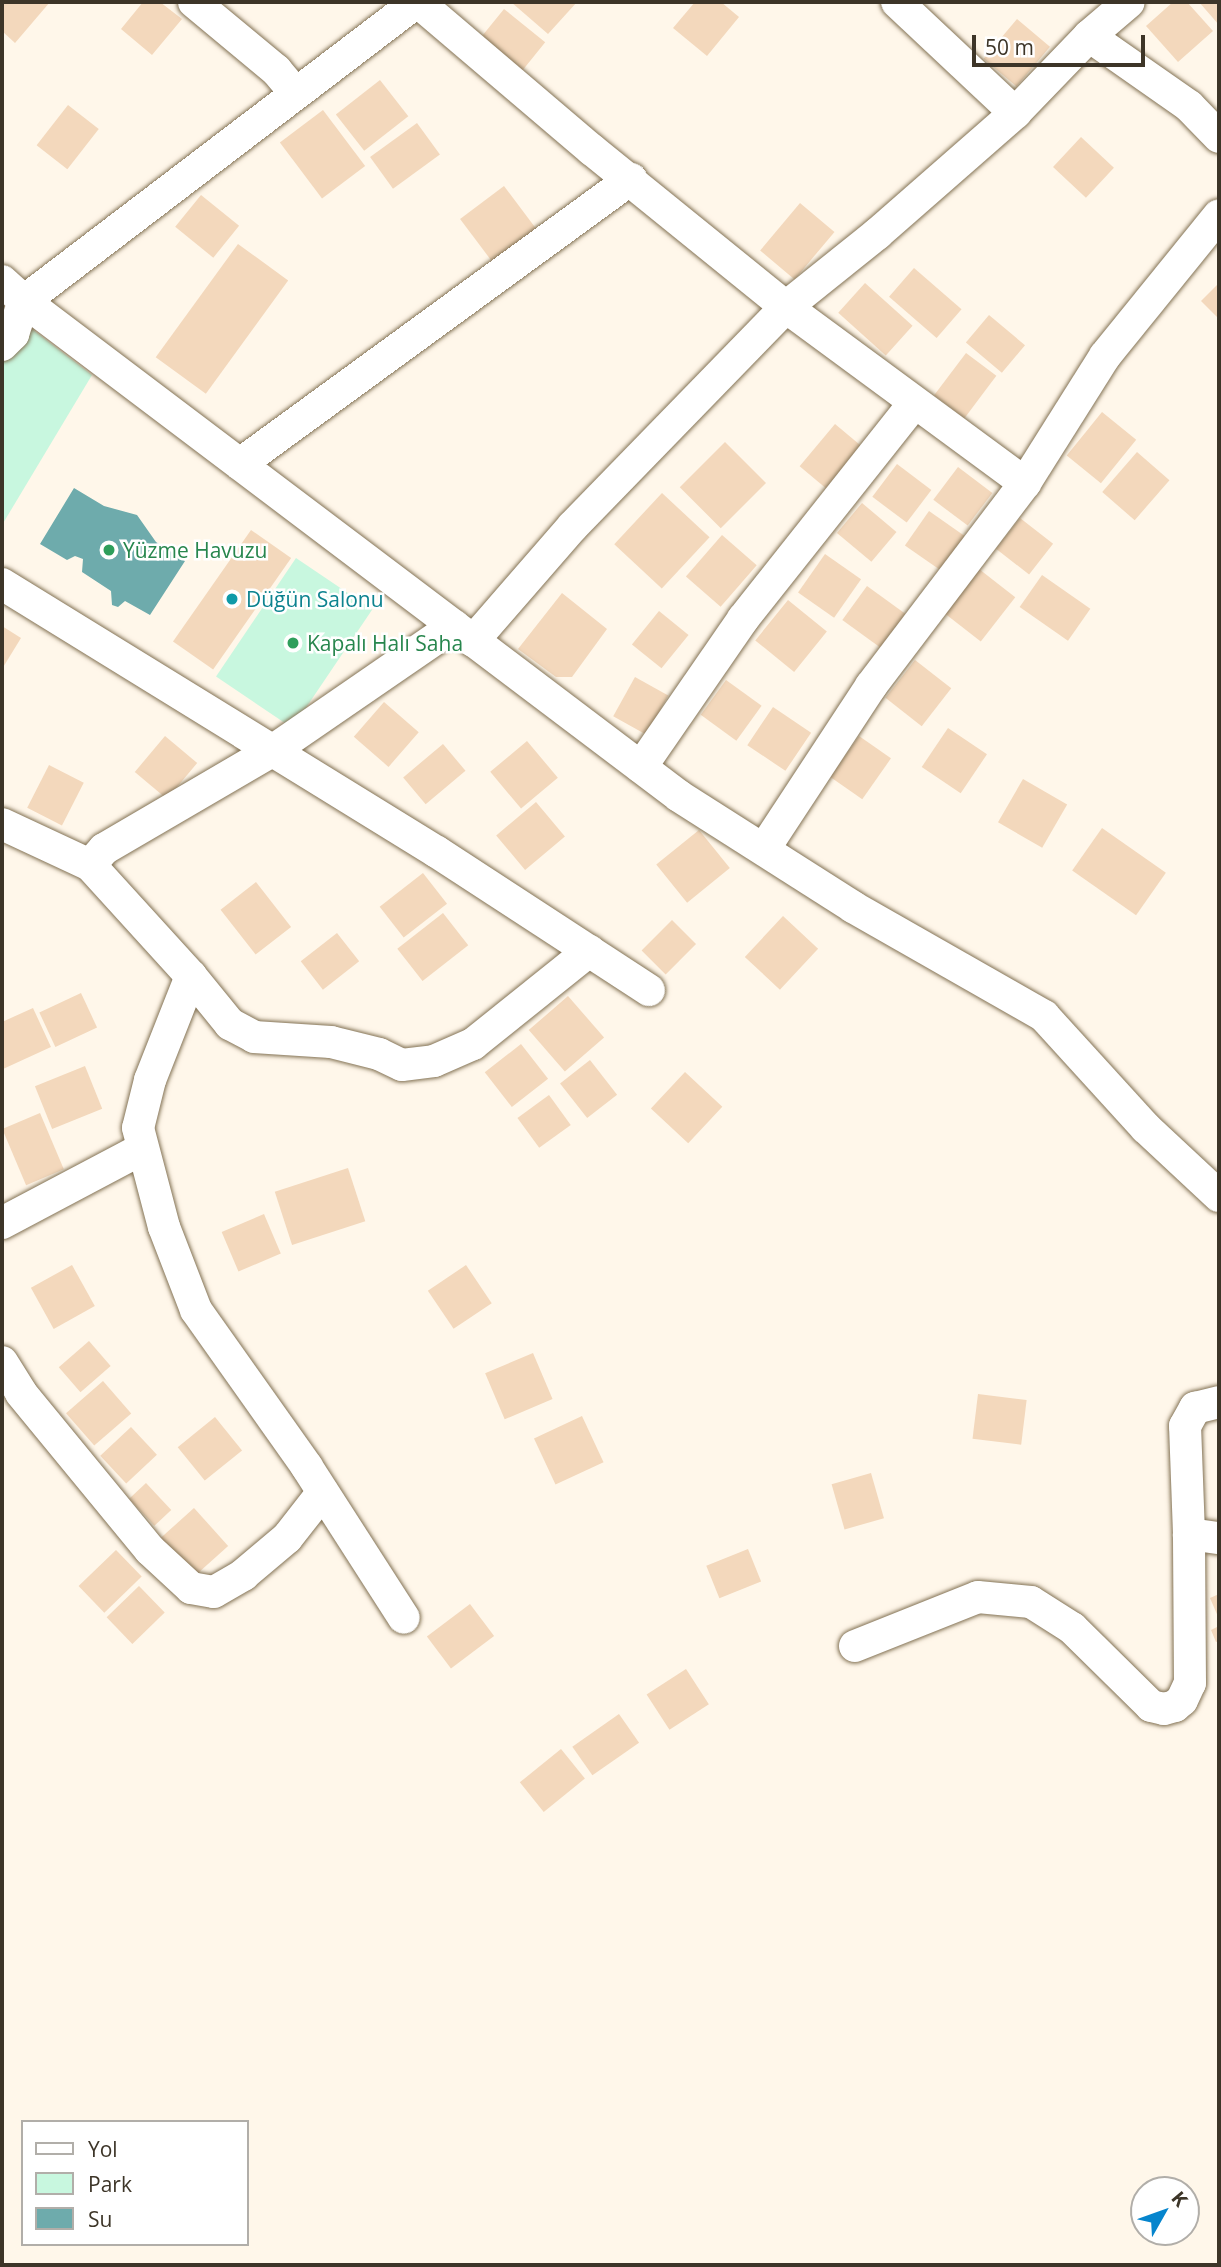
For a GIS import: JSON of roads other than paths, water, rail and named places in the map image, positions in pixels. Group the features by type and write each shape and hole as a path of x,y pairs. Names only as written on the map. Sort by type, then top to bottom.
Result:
{"street":[{"path":"194,2 276,70 295,93"},
{"path":"13,291 295,93 417,2 592,150 786,307 1025,483"},
{"path":"897,2 1015,113"},
{"path":"90,865 104,849 272,751 463,633 573,526 786,307 877,234 1015,113 1089,36 1129,2"},
{"path":"1089,36 1189,106 1219,137"},
{"path":"240,464 631,179"},
{"path":"764,849 871,686 1025,483 1105,356 1219,215"},
{"path":"2,345 13,334 13,291"},
{"path":"13,291 679,796 853,907 1044,1017 1146,1128 1219,1196"},
{"path":"641,767 743,619 914,403"},
{"path":"2,584 437,852 649,990"},
{"path":"2,824 90,865 191,975 230,1024 254,1037 331,1042 379,1054 402,1065 434,1061 473,1044 589,951"},
{"path":"191,975 150,1080 138,1128 164,1227 196,1310 323,1492 404,1618"},
{"path":"2,1223 142,1149"},
{"path":"2,1362 21,1393 133,1530 191,1588 214,1592 243,1575 287,1538 323,1492"},
{"path":"855,1646 978,1597 1031,1602 1072,1628 1151,1706 1164,1709 1175,1706 1182,1700 1189,1683 1204,1536 1185,1426 1195,1408 1219,1402"}],"water":[{"name":"Yüzme Havuzu","path":"74,488 104,506 137,515 156,542 185,561 150,615 125,601 118,607 112,605 111,591 82,572 83,559 75,556 67,560 40,544"}],"place":[{"name":"Yüzme Havuzu","path":"109,550"},
{"name":"Düğün Salonu","path":"232,599"},
{"name":"Kapalı Halı Saha","path":"293,643"}]}
